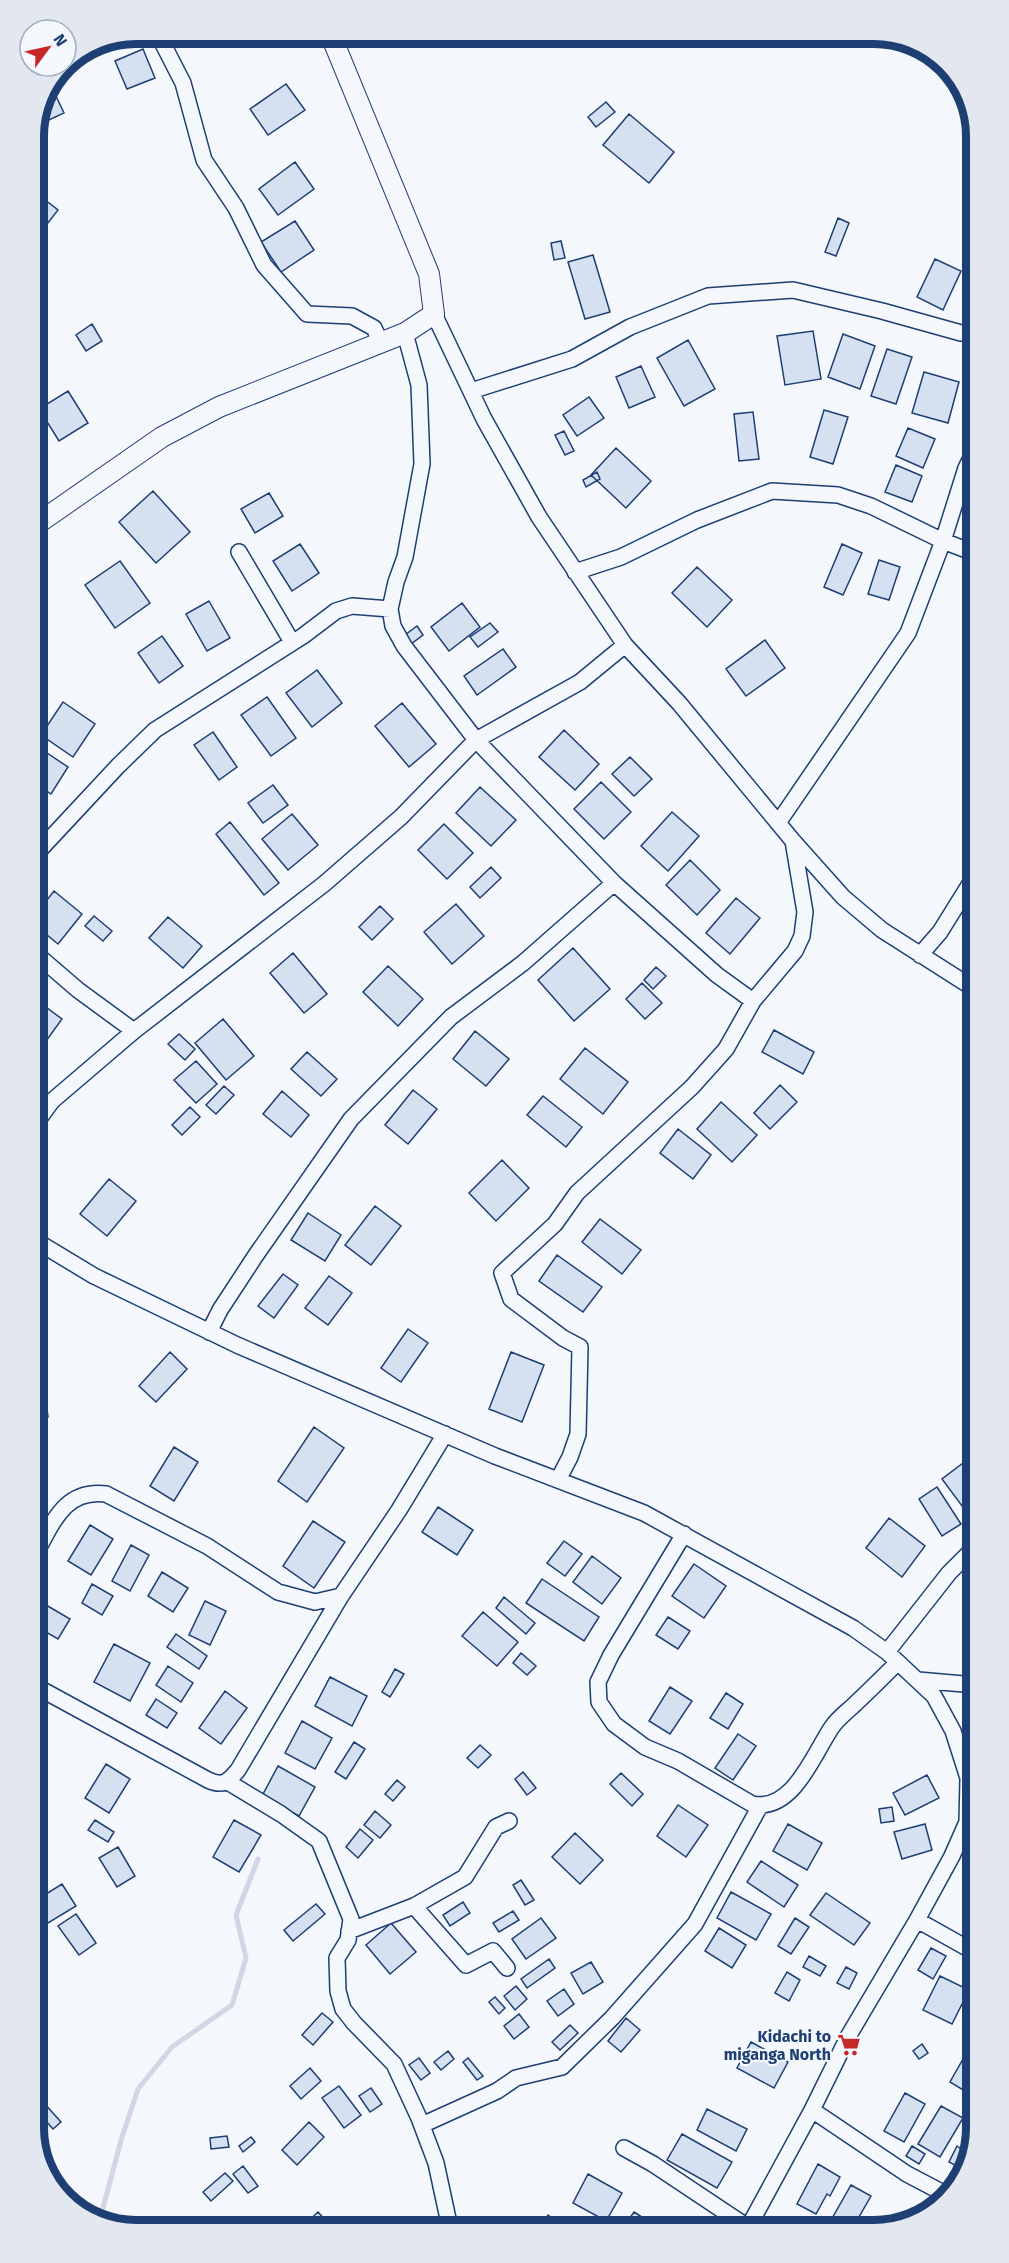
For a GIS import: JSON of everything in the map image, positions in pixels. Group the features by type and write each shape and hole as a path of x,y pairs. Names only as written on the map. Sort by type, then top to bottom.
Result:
{"street":[{"path":"163,44 183,83 204,160 236,208 264,265 307,314 352,316 374,328 381,343"},
{"path":"334,44 429,274 434,315 471,391 539,516 575,572 625,645 680,703 793,841 860,913 920,955 966,983"},
{"path":"471,391 572,359 630,327 708,296 793,290 882,310 966,333"},
{"path":"44,519 162,437 219,407 405,333 434,315"},
{"path":"405,333 419,385 422,464 405,557 390,609 393,626 404,646 476,740 614,883 717,975 753,1001"},
{"path":"778,823 908,633 943,541 966,468"},
{"path":"575,572 621,557 697,520 772,491 838,495 871,506 966,550"},
{"path":"239,552 292,642"},
{"path":"44,845 155,730 336,611 352,606 390,609"},
{"path":"44,1112 52,1101 134,1031 324,884 401,817 476,740 580,682 625,645"},
{"path":"558,1480 579,1434 580,1347 563,1338 511,1299 502,1273 555,1224 578,1193 692,1087 726,1049 753,1001 795,951 802,936 805,912 793,841"},
{"path":"209,1332 220,1310 256,1255 351,1119 451,1017 523,963 614,883"},
{"path":"920,955 940,932 966,890"},
{"path":"44,960 78,990 134,1031"},
{"path":"44,1246 94,1275 209,1332 445,1434 644,1513 826,1612 892,1657 934,1696 953,1731 966,1773"},
{"path":"228,1782 244,1760 340,1596 399,1510 445,1434"},
{"path":"44,1538 56,1516 70,1502 83,1494 106,1494 207,1546 278,1592 315,1602 340,1596"},
{"path":"684,1534 597,1682 599,1702 614,1724 645,1747 678,1761 744,1801 760,1806 778,1800 800,1780 833,1726 892,1657 949,1573 966,1556"},
{"path":"918,1680 966,1684"},
{"path":"44,1691 216,1784 228,1782 282,1815 318,1841 351,1918 348,1940 337,1958 338,1991 343,2009 394,2064 422,2125 436,2163 448,2219"},
{"path":"422,2125 497,2091 516,2078 562,2067 612,2018 695,1924 760,1806"},
{"path":"350,1931 414,1906 465,1877 496,1827 509,1821"},
{"path":"750,2220 812,2110 849,2035 917,1920 966,1826"},
{"path":"414,1906 466,1965 494,1951 507,1968"},
{"path":"917,1920 966,1948"},
{"path":"812,2110 907,2174 939,2191"},
{"path":"624,2148 653,2164 738,2220"}],"building":[{"path":"143,49 155,78 127,89 115,61"},
{"path":"286,84 305,110 268,135 250,109"},
{"path":"54,95 64,113 45,122 45,118"},
{"path":"606,102 615,112 596,127 588,117"},
{"path":"629,114 674,152 649,183 603,145"},
{"path":"295,162 314,189 278,215 259,189"},
{"path":"44,199 58,210 44,228"},
{"path":"838,218 849,223 836,256 825,252"},
{"path":"295,221 314,250 281,272 261,242"},
{"path":"561,241 565,258 554,260 551,243"},
{"path":"593,255 610,312 585,319 568,262"},
{"path":"935,259 961,271 943,310 917,297"},
{"path":"92,324 102,341 86,351 76,335"},
{"path":"813,331 821,379 785,385 777,336"},
{"path":"843,334 875,346 860,389 828,377"},
{"path":"688,340 715,389 684,406 657,358"},
{"path":"887,349 912,357 896,404 871,396"},
{"path":"641,366 655,397 629,408 616,377"},
{"path":"924,372 959,382 948,423 912,413"},
{"path":"68,391 88,423 59,441 44,417 44,406"},
{"path":"589,397 604,418 577,436 563,415"},
{"path":"824,410 848,417 833,464 810,457"},
{"path":"753,412 759,459 739,461 734,414"},
{"path":"908,428 935,439 923,468 896,456"},
{"path":"564,431 574,451 565,455 555,435"},
{"path":"616,448 651,481 626,508 591,475"},
{"path":"896,465 922,476 912,502 885,492"},
{"path":"597,472 600,479 586,487 583,480"},
{"path":"153,491 190,532 156,563 119,522"},
{"path":"269,493 283,516 255,533 241,509"},
{"path":"300,544 319,573 292,591 273,561"},
{"path":"842,544 862,553 843,595 824,587"},
{"path":"879,560 900,567 889,600 868,594"},
{"path":"120,561 150,603 115,628 85,585"},
{"path":"697,567 732,600 707,627 672,593"},
{"path":"209,601 230,638 207,651 186,614"},
{"path":"462,603 480,627 449,651 431,627"},
{"path":"490,623 498,632 478,647 470,637"},
{"path":"417,626 423,635 411,644 405,635"},
{"path":"162,636 183,666 159,683 138,653"},
{"path":"765,640 785,668 746,696 726,669"},
{"path":"503,649 516,667 477,695 464,676"},
{"path":"317,670 342,703 312,727 286,693"},
{"path":"267,697 296,738 271,756 241,715"},
{"path":"63,702 95,724 73,757 44,737 44,730"},
{"path":"402,703 436,744 409,767 375,726"},
{"path":"564,730 599,764 575,790 539,757"},
{"path":"213,732 237,767 219,780 194,745"},
{"path":"44,751 68,767 51,794 44,789"},
{"path":"630,757 652,779 634,796 612,774"},
{"path":"601,782 631,812 604,839 574,809"},
{"path":"273,785 288,805 263,823 248,803"},
{"path":"480,787 516,820 491,846 456,813"},
{"path":"672,812 699,836 668,871 641,846"},
{"path":"292,814 318,845 288,870 262,839"},
{"path":"230,822 279,883 264,895 216,834"},
{"path":"444,824 473,853 447,879 418,850"},
{"path":"690,860 720,890 697,915 666,885"},
{"path":"491,867 501,878 480,898 470,887"},
{"path":"54,891 82,914 58,944 44,932 44,904"},
{"path":"736,898 760,918 730,954 706,933"},
{"path":"456,904 484,936 452,964 424,932"},
{"path":"380,906 393,919 372,940 359,927"},
{"path":"94,916 112,931 103,941 85,926"},
{"path":"168,917 202,946 183,968 149,938"},
{"path":"573,948 610,989 574,1021 538,980"},
{"path":"293,953 327,994 304,1013 270,973"},
{"path":"388,966 423,999 398,1026 363,992"},
{"path":"656,967 666,976 653,989 644,980"},
{"path":"642,983 662,1003 645,1019 626,999"},
{"path":"44,1006 62,1019 44,1044"},
{"path":"223,1019 254,1056 226,1080 195,1043"},
{"path":"774,1030 814,1052 803,1074 762,1052"},
{"path":"475,1031 509,1059 486,1086 453,1059"},
{"path":"179,1034 195,1049 185,1060 168,1044"},
{"path":"585,1048 628,1082 603,1114 560,1079"},
{"path":"307,1052 337,1079 321,1096 291,1069"},
{"path":"196,1061 217,1084 196,1103 174,1080"},
{"path":"780,1085 797,1102 770,1129 754,1113"},
{"path":"224,1086 234,1095 216,1114 206,1105"},
{"path":"413,1090 437,1109 408,1144 385,1125"},
{"path":"282,1091 309,1115 291,1137 263,1114"},
{"path":"543,1096 582,1127 566,1147 527,1115"},
{"path":"721,1102 757,1135 732,1162 697,1129"},
{"path":"190,1107 200,1117 182,1135 172,1125"},
{"path":"678,1129 711,1155 693,1179 660,1153"},
{"path":"502,1160 529,1188 496,1221 469,1193"},
{"path":"109,1179 136,1201 107,1236 80,1214"},
{"path":"375,1206 401,1226 371,1265 345,1245"},
{"path":"308,1213 341,1235 325,1261 291,1240"},
{"path":"600,1219 641,1250 622,1274 582,1242"},
{"path":"557,1255 602,1287 583,1312 539,1281"},
{"path":"283,1274 298,1285 274,1318 258,1306"},
{"path":"329,1276 352,1293 328,1325 305,1308"},
{"path":"408,1329 428,1343 401,1382 381,1368"},
{"path":"170,1352 187,1369 156,1402 139,1386"},
{"path":"511,1352 544,1365 522,1422 489,1409"},
{"path":"44,1382 48,1417 44,1417"},
{"path":"314,1427 344,1448 307,1502 278,1481"},
{"path":"174,1447 198,1462 174,1501 150,1486"},
{"path":"966,1461 966,1511 942,1479"},
{"path":"937,1487 961,1524 942,1536 919,1499"},
{"path":"438,1507 473,1530 457,1555 422,1532"},
{"path":"889,1518 925,1546 902,1577 866,1548"},
{"path":"313,1521 345,1542 314,1588 283,1566"},
{"path":"90,1525 113,1539 91,1575 68,1561"},
{"path":"564,1541 582,1554 565,1576 547,1563"},
{"path":"131,1545 149,1555 130,1591 112,1581"},
{"path":"592,1556 621,1578 602,1604 573,1582"},
{"path":"694,1564 726,1586 704,1618 672,1596"},
{"path":"162,1572 188,1588 173,1612 148,1596"},
{"path":"542,1579 599,1617 584,1641 526,1603"},
{"path":"92,1584 113,1596 102,1615 82,1603"},
{"path":"504,1597 535,1623 526,1634 496,1608"},
{"path":"205,1601 226,1611 210,1645 189,1635"},
{"path":"46,1605 70,1619 58,1639 44,1631"},
{"path":"483,1612 518,1642 497,1666 462,1636"},
{"path":"668,1617 690,1631 678,1649 656,1635"},
{"path":"176,1634 207,1656 199,1669 167,1647"},
{"path":"114,1644 150,1663 130,1701 94,1682"},
{"path":"521,1653 536,1666 527,1675 513,1663"},
{"path":"168,1666 193,1683 181,1702 156,1685"},
{"path":"395,1669 404,1674 390,1697 382,1692"},
{"path":"330,1677 367,1696 352,1726 315,1706"},
{"path":"670,1687 692,1701 670,1734 649,1721"},
{"path":"225,1691 247,1708 221,1744 199,1728"},
{"path":"726,1693 743,1704 728,1729 710,1718"},
{"path":"156,1699 177,1713 167,1728 146,1715"},
{"path":"302,1721 332,1738 315,1769 285,1753"},
{"path":"738,1734 756,1746 733,1780 715,1768"},
{"path":"354,1742 365,1749 346,1779 335,1772"},
{"path":"480,1745 491,1755 478,1768 467,1758"},
{"path":"106,1764 130,1779 109,1813 85,1798"},
{"path":"278,1766 315,1787 299,1816 262,1796"},
{"path":"523,1772 536,1788 527,1795 515,1779"},
{"path":"621,1773 643,1794 632,1806 610,1784"},
{"path":"927,1775 939,1798 905,1815 893,1793"},
{"path":"397,1780 405,1787 393,1801 385,1794"},
{"path":"678,1805 708,1825 686,1857 657,1836"},
{"path":"892,1807 894,1821 881,1823 879,1809"},
{"path":"375,1811 391,1825 380,1838 364,1825"},
{"path":"95,1820 114,1832 108,1842 88,1830"},
{"path":"234,1820 261,1835 239,1872 213,1857"},
{"path":"788,1824 822,1843 807,1870 773,1851"},
{"path":"925,1824 932,1850 902,1859 894,1832"},
{"path":"360,1829 373,1840 358,1858 346,1847"},
{"path":"575,1833 603,1860 580,1884 552,1857"},
{"path":"118,1847 135,1876 117,1887 99,1858"},
{"path":"761,1861 798,1885 784,1907 747,1882"},
{"path":"521,1880 534,1900 525,1905 513,1885"},
{"path":"62,1884 76,1906 48,1923 44,1917 44,1895"},
{"path":"731,1892 771,1914 756,1940 717,1918"},
{"path":"826,1893 870,1923 854,1945 810,1915"},
{"path":"463,1902 470,1913 450,1926 443,1915"},
{"path":"316,1904 325,1914 293,1941 284,1930"},
{"path":"513,1911 519,1920 499,1932 493,1923"},
{"path":"76,1914 96,1943 79,1955 58,1926"},
{"path":"541,1918 556,1938 526,1959 512,1939"},
{"path":"795,1918 809,1927 791,1954 778,1946"},
{"path":"391,1923 416,1952 390,1974 366,1945"},
{"path":"719,1928 746,1945 732,1968 705,1951"},
{"path":"931,1948 946,1956 933,1979 918,1970"},
{"path":"809,1956 826,1966 820,1976 803,1967"},
{"path":"549,1959 555,1968 527,1988 521,1979"},
{"path":"591,1962 603,1982 583,1994 571,1973"},
{"path":"846,1967 857,1973 849,1989 837,1983"},
{"path":"787,1972 800,1980 789,2001 775,1993"},
{"path":"940,1976 966,1989 966,1996 952,2024 923,2010"},
{"path":"516,1986 527,1999 515,2010 504,1996"},
{"path":"564,1989 574,2004 558,2016 547,2001"},
{"path":"495,1997 505,2008 499,2014 489,2002"},
{"path":"322,2013 333,2022 313,2045 302,2035"},
{"path":"519,2014 529,2027 514,2039 504,2026"},
{"path":"626,2018 640,2030 621,2052 608,2041"},
{"path":"570,2025 578,2033 560,2050 552,2042"},
{"path":"751,2042 788,2062 774,2088 737,2068"},
{"path":"922,2044 928,2053 919,2059 913,2051"},
{"path":"448,2051 454,2059 441,2070 434,2062"},
{"path":"966,2054 966,2092 950,2082"},
{"path":"419,2058 430,2073 421,2080 409,2065"},
{"path":"468,2058 483,2076 477,2080 463,2062"},
{"path":"310,2068 321,2081 301,2099 290,2086"},
{"path":"339,2086 361,2115 344,2128 322,2098"},
{"path":"371,2088 382,2104 370,2112 359,2096"},
{"path":"905,2093 925,2104 904,2142 884,2131"},
{"path":"44,2103 61,2122 53,2129 44,2119"},
{"path":"941,2106 963,2118 940,2157 918,2144"},
{"path":"707,2109 747,2129 736,2151 697,2130"},
{"path":"309,2122 324,2137 297,2165 282,2150"},
{"path":"682,2134 732,2162 717,2188 667,2160"},
{"path":"227,2136 229,2147 211,2149 210,2138"},
{"path":"251,2137 255,2142 243,2152 239,2146"},
{"path":"912,2146 925,2154 919,2164 906,2156"},
{"path":"957,2146 963,2150 957,2166 949,2162"},
{"path":"818,2164 840,2177 830,2196 827,2194 816,2214 797,2204"},
{"path":"243,2166 258,2186 248,2193 233,2174"},
{"path":"225,2173 233,2181 211,2201 203,2192"},
{"path":"588,2174 622,2193 607,2220 573,2203"},
{"path":"851,2185 871,2196 859,2217 863,2220 831,2220"},
{"path":"318,2212 325,2219 310,2219"},
{"path":"634,2212 646,2220 629,2220"}],"waterway":[{"path":"102,2213 122,2137 138,2089 172,2047 232,2005 246,1958 236,1915 258,1859"}],"place":[{"name":"Kidachi to miganga North","path":"849,2045"}]}
